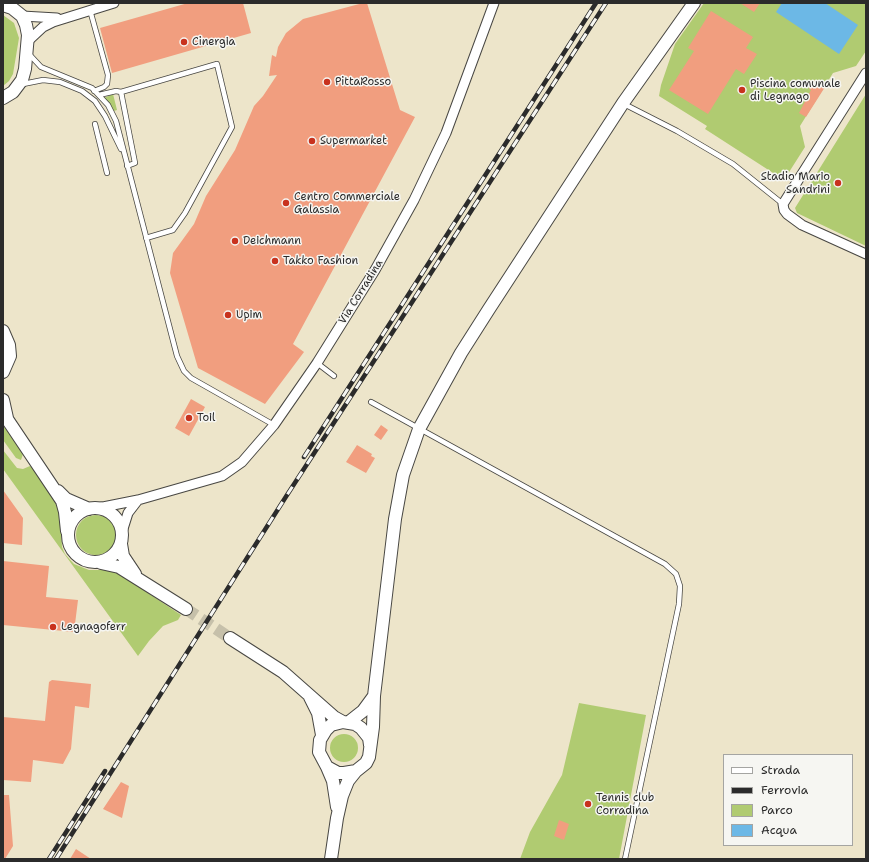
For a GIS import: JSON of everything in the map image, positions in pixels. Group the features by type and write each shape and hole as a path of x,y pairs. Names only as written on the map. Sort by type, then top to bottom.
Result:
{"main road":[{"path":"332,859 337,818 342,796 348,781 366,762 370,751 373,727 374,696 394,519 403,475 419,429 465,347 623,103 694,3"},
{"path":"3,5 20,11 26,25 27,46 24,74 20,84 5,99"},
{"path":"3,331 9,345 10,356 3,372"},
{"path":"3,400 5,415 54,488 65,512 70,547 75,554 82,560 91,563 100,562 114,556 122,538"},
{"path":"54,488 66,499 93,508 107,510 114,516 120,523 122,552 126,563 140,580"},
{"path":"68,538 71,523 75,516 93,508"},
{"path":"100,562 118,567 186,609"},
{"path":"230,638 283,672 334,717 355,724 366,732 370,745"},
{"path":"308,694 318,713 322,735 319,752 333,781 336,797 337,818"},
{"path":"322,735 331,725 346,722 364,711 374,696"},
{"path":"327,767 344,773 356,771"}],"street":[{"path":"27,46 43,27 63,18 114,3"},
{"name":"Via Corradina","path":"93,508 138,500 222,476 242,462 274,425 317,363 375,270 414,200 446,133 494,3"},
{"path":"20,11 63,18"},
{"path":"866,73 783,204 784,210 787,214 802,225 866,254"},
{"path":"122,538 128,513 138,500"}],"lane":[{"path":"90,10 109,80 104,87 94,90"},
{"path":"27,46 41,67 81,83 100,95 108,105 116,121 177,356 184,371 191,378 274,425"},
{"path":"100,95 116,91 121,92 217,64 232,127 185,213 173,230 146,238"},
{"path":"20,84 43,80 60,82 82,91 95,101 105,116 124,156"},
{"path":"121,92 135,163 127,166"},
{"path":"623,103 677,131 733,164 783,204"},
{"path":"95,124 107,173"},
{"path":"317,363 334,376"},
{"path":"371,402 665,564 676,574 680,586 679,604 625,859"}],"green space":[{"name":"Piscina comunale di Legnago","path":"704,3 866,3 866,51 856,66 833,73 800,126 805,147 784,180 705,129 707,126 659,96 661,85 675,44"},
{"path":"3,15 14,23 19,38 13,74 9,81 3,86"},
{"path":"113,94 117,110 114,111 104,98"},
{"name":"Stadio Mario Sandrini","path":"866,94 866,246 797,213 795,208"},
{"path":"3,425 23,454 21,460 16,458 3,440"},
{"path":"3,450 17,468 23,469 30,466 33,468 57,504 60,509 62,547 65,554 74,564 89,570 107,570 118,573 181,615 178,620 163,626 138,656 3,469"},
{"path":"92,515 100,515 107,518 113,524 116,535 113,546 107,552 100,555 92,555 85,552 79,546 76,539 76,531 79,524 85,518"},
{"name":"Tennis club Corradina","path":"579,703 646,715 619,859 520,859 530,832 562,775"},
{"path":"344,734 354,738 358,748 354,758 344,762 334,758 330,748 334,738"}],"water":[{"path":"782,3 825,3 858,25 839,54 776,12"}],"building":[{"path":"188,3 243,3 251,33 112,73 100,28"},
{"name":"Centro Commerciale Galassia","path":"367,3 400,110 415,117 293,344 304,352 265,404 198,368 170,273 173,253 194,224 206,196 235,150 254,106 263,96 277,75 269,76 272,55 276,57 278,47 286,33 303,19"},
{"path":"740,3 760,3 754,12"},
{"path":"711,11 753,37 746,48 757,54 744,74 736,69 708,114 669,90 694,51 688,48"},
{"path":"814,80 825,87 806,117 799,113 811,90 809,89"},
{"name":"Toil","path":"191,399 205,407 189,436 175,428"},
{"path":"381,425 388,430 381,440 374,435"},
{"path":"357,445 372,454 371,456 375,458 366,473 346,462"},
{"path":"3,490 23,518 22,545 3,543"},
{"path":"3,561 49,566 46,597 78,600 74,632 3,625"},
{"path":"52,680 91,684 89,708 75,706 71,749 63,764 33,760 31,782 3,780 3,717 45,721 49,682"},
{"path":"121,782 129,786 122,818 103,809"},
{"path":"3,795 9,795 13,846 5,859 3,859"},
{"path":"559,820 569,824 564,840 554,836"},
{"path":"76,849 91,859 70,859"}],"tunnel":[{"path":"186,609 230,638"}],"railway":[{"path":"304,457 596,3"},
{"path":"56,859 287,495 606,3"},
{"path":"49,859 105,771"}],"place":[{"name":"Cinergia","path":"184,42"},
{"name":"PittaRosso","path":"327,82"},
{"name":"Piscina comunale di Legnago","path":"742,90"},
{"name":"Supermarket","path":"312,141"},
{"name":"Stadio Mario Sandrini","path":"838,183"},
{"name":"Centro Commerciale Galassia","path":"286,203"},
{"name":"Deichmann","path":"235,241"},
{"name":"Takko Fashion","path":"275,261"},
{"name":"Upim","path":"228,315"},
{"name":"Toil","path":"189,418"},
{"name":"Legnagoferr","path":"53,627"},
{"name":"Tennis club Corradina","path":"588,804"}]}
